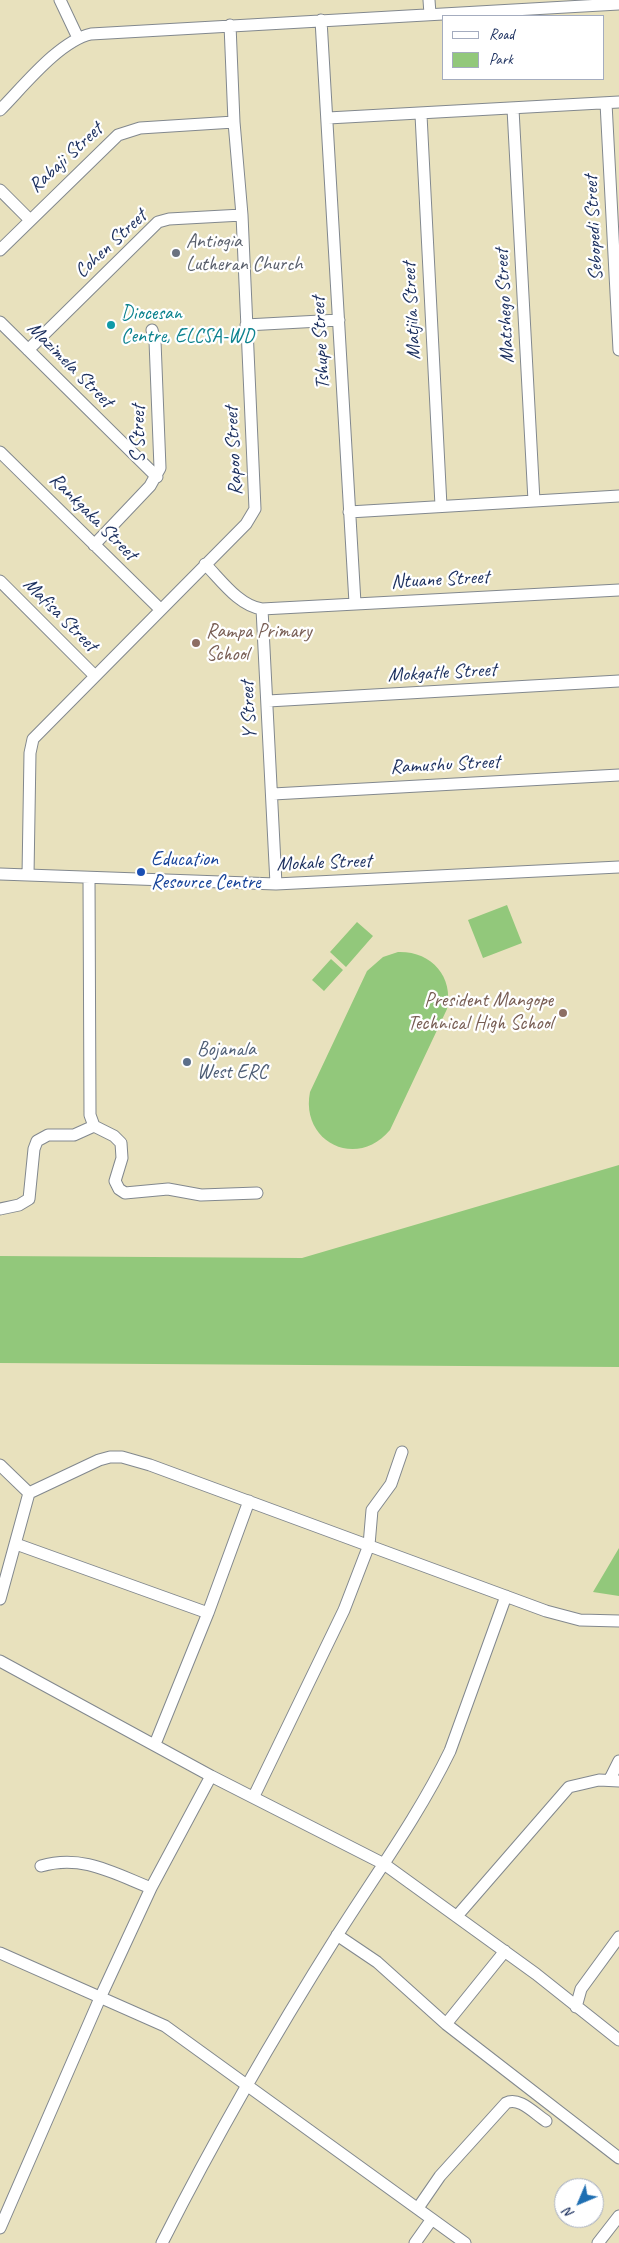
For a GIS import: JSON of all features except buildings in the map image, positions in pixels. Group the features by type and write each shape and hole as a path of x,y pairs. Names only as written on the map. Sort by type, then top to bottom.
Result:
{"street":[{"path":"60,0 75,40"},
{"path":"429,0 430,14"},
{"path":"0,110 58,52 75,40 101,33 619,4"},
{"path":"66,14 81,28 101,33"},
{"path":"58,52 68,33 66,14"},
{"name":"Tshupe Street","path":"321,20 354,603"},
{"name":"Rapoo Street","path":"28,875 30,753 33,739 94,675 246,524 255,509 242,215 234,122 230,26"},
{"path":"328,118 421,115 619,102"},
{"name":"Sebopedi Street","path":"606,103 619,350"},
{"name":"Matshego Street","path":"513,109 534,501"},
{"name":"Matjila Street","path":"421,115 441,506"},
{"name":"Rabaji Street","path":"0,250 29,219 118,134 140,128 234,122"},
{"path":"0,190 29,219"},
{"name":"Cohen Street","path":"28,350 158,222 169,219 242,215"},
{"path":"246,325 339,320"},
{"name":"Mazimela Street","path":"0,322 157,477"},
{"name":"S Street","path":"94,545 157,477 160,468 155,341 152,330"},
{"name":"Rankgaka Street","path":"0,452 160,609"},
{"path":"348,512 619,496"},
{"path":"206,564 244,603 253,608 262,609"},
{"name":"Mafisa Street","path":"0,581 94,675"},
{"name":"Ntuane Street","path":"262,609 619,590"},
{"name":"Y Street","path":"262,609 273,794 276,884"},
{"name":"Mokgatle Street","path":"268,701 619,681"},
{"name":"Ramushu Street","path":"273,794 619,775"},
{"name":"Mokale Street","path":"0,874 276,884 619,867"},
{"path":"89,878 90,1115 94,1126 114,1136 121,1143 122,1158 115,1181 119,1189 125,1194 168,1190 201,1195 257,1193"},
{"path":"0,1209 19,1206 29,1199 34,1149 39,1139 48,1135 74,1135 94,1126"},
{"path":"254,1796 344,1610 369,1545 372,1510 391,1484 402,1452"},
{"path":"0,1599 30,1493 99,1460 122,1457 249,1501 570,1618 619,1621"},
{"path":"0,1465 30,1493"},
{"path":"154,1744 208,1613 249,1501"},
{"path":"16,1544 208,1613"},
{"path":"162,2243 248,2086 337,1935 384,1864 450,1751 506,1596"},
{"path":"0,1661 211,1776 254,1796 384,1864 506,1952 619,2040"},
{"path":"457,1916 569,1787 614,1780 619,1761"},
{"path":"0,2228 100,1998 151,1888 211,1776"},
{"path":"41,1866 66,1861 87,1863 151,1888"},
{"path":"337,1935 361,1950 446,2024 619,2158"},
{"path":"576,2007 581,1989 619,1937"},
{"path":"446,2024 506,1952"},
{"path":"0,1953 165,2026 465,2243"},
{"path":"418,2208 440,2176 506,2103 511,2100 517,2101 546,2122"},
{"path":"598,2243 619,2216"},
{"path":"415,2243 432,2219"}],"green space":[{"path":"507,905 522,943 483,958 468,920"},
{"path":"357,922 373,936 346,967 330,952"},
{"path":"398,952 421,956 438,968 447,986 447,1009 390,1130 377,1142 362,1148 348,1149 334,1145 322,1137 314,1125 309,1110 310,1092 367,971 383,957"},
{"path":"331,959 343,970 324,991 312,980"},
{"path":"619,1165 619,1367 0,1363 0,1256 302,1258"},
{"path":"619,1548 619,1596 593,1592"}],"place":[{"name":"Antiogia Lutheran Church","path":"176,253"},
{"name":"Diocesan Centre, ELCSA-WD","path":"111,325"},
{"name":"Rampa Primary School","path":"196,643"},
{"name":"Education Resource Centre","path":"141,872"},
{"name":"President Mangope Technical High School","path":"563,1013"},
{"name":"Bojanala West ERC","path":"187,1062"}]}
